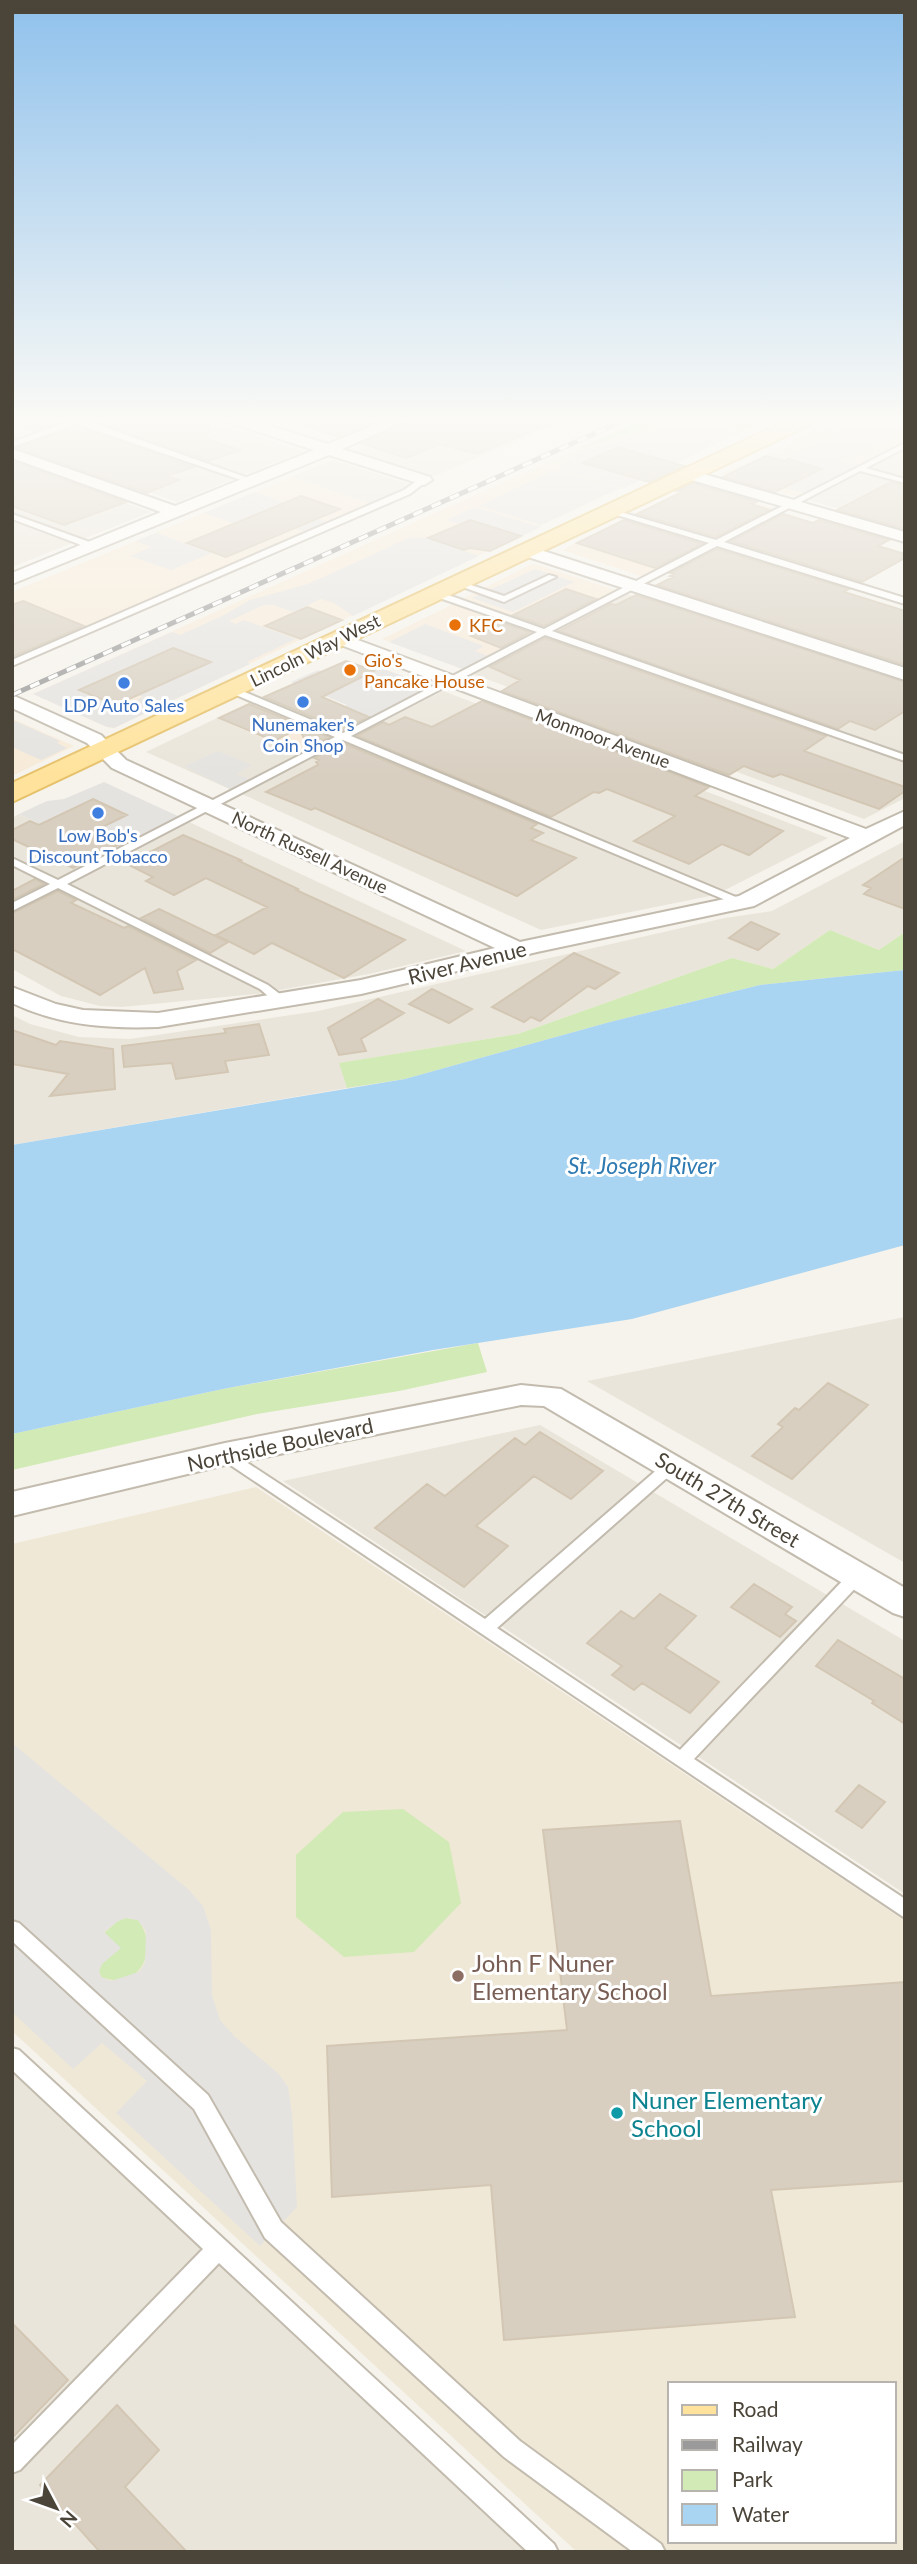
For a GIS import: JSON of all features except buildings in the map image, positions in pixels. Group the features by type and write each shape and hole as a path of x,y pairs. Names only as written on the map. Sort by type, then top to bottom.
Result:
{"main road":[{"name":"Lincoln Way West","path":"12,794 552,538"}],"street":[{"path":"12,579 113,538"},
{"path":"526,550 905,674"},
{"name":"Monmoor Avenue","path":"339,638 868,836"},
{"name":"North Russell Avenue","path":"12,701 94,739 119,764 518,950"},
{"name":"River Avenue","path":"12,994 51,1012 94,1021 158,1020 361,987 738,902 905,817"},
{"name":"Northside Boulevard","path":"12,1504 225,1454 521,1395 550,1396"},
{"name":"South 27th Street","path":"550,1396 672,1465 905,1604"}],"lane":[{"path":"70,538 92,546"},
{"path":"12,663 302,538"},
{"path":"698,538 905,601"},
{"path":"12,908 726,538"},
{"path":"445,588 504,599 552,577"},
{"path":"445,588 547,632 905,758"},
{"path":"232,690 738,902"},
{"path":"12,860 264,987 281,1001"},
{"path":"225,1454 905,1910"},
{"path":"486,1629 672,1465"},
{"path":"682,1760 857,1576"},
{"path":"12,1928 201,2102 273,2230 512,2449 653,2552"},
{"path":"12,2057 546,2552"},
{"path":"12,2462 218,2249"}],"shaded area":[{"path":"12,538 86,538 12,567"},
{"path":"144,538 298,538 12,661 12,592"},
{"path":"144,538 169,538 212,553 171,570 130,556 151,547 136,541"},
{"path":"380,538 516,538 114,728 33,694"},
{"path":"410,538 427,538 479,556 353,616 334,603 321,599 293,612 274,605 264,605 229,621 236,624 244,620 296,639 247,662 250,664 114,728 33,694 172,632 180,635 250,600 308,584","holes":["173,648 209,663 180,676 174,674 134,693 143,697 121,707 80,690"]},
{"path":"587,538 721,538 644,577 562,550"},
{"path":"532,564 618,591 546,628 462,599"},
{"path":"535,569 574,582 513,612 472,598"},
{"path":"627,594 905,686 905,798 864,819 473,674"},
{"path":"457,602 540,632 465,670 382,639"},
{"path":"425,624 484,646 475,651 491,657 465,670 389,642"},
{"path":"381,668 433,687 344,733 315,721 347,705 291,682 318,670 351,683"},
{"path":"443,691 828,838 715,895 541,930 242,794"},
{"path":"252,701 337,737 302,755 217,718"},
{"path":"217,718 302,755 232,790 146,752"},
{"path":"13,719 74,746 12,776"},
{"path":"12,722 60,741 57,743 67,748 41,760 12,747"},
{"path":"218,751 252,765 236,774 251,780 232,790 184,766"},
{"path":"104,782 180,817 106,856 19,814 47,801 64,799"},
{"path":"19,814 106,856 12,905 12,818"},
{"path":"189,822 466,951 369,974 257,994 122,1007 100,1006 61,996 12,969 12,913"},
{"path":"905,841 905,932 879,950 830,930 773,969 732,958 518,1034 340,1063 347,1088 12,1145 12,1015 30,1024 79,1037 130,1039 318,1011 725,918 772,911"},
{"path":"905,1317 905,1563 587,1381"},
{"path":"540,1425 905,1641 905,1894 283,1481"},
{"name":"John F Nuner Elementary School","path":"256,1487 905,1921 905,2552 577,2552 12,2031 12,1544"},
{"path":"12,1743 188,1889 203,1906 211,1930 212,1995 220,2020 235,2037 278,2073 288,2087 297,2207 260,2246 116,2113 147,2081 102,2043 73,2069 12,2012","holes":["126,1918 138,1920 146,1931 145,1963 139,1972 111,1981 101,1977 99,1971 102,1964 121,1948 104,1932"]},
{"path":"12,2070 528,2552 12,2552"}],"green space":[{"path":"830,930 879,950 905,932 905,970 760,985 610,1022 405,1079 347,1088 339,1063 518,1034 732,958 773,969"},
{"path":"478,1343 487,1372 399,1391 257,1414 12,1470 12,1434 223,1389"},
{"path":"403,1809 449,1842 461,1903 414,1952 344,1957 296,1917 296,1855 343,1812"},
{"path":"126,1918 138,1920 144,1931 147,1943 142,1965 136,1973 126,1978 115,1980 101,1977 99,1971 104,1933"}],"water":[{"name":"St. Joseph River","path":"905,970 905,1245 632,1319 433,1350 223,1389 12,1434 12,1145 405,1079 610,1022 760,985"}],"railway":[{"path":"12,695 362,538"}],"place":[{"name":"KFC","path":"455,625"},
{"name":"Gio's Pancake House","path":"350,670"},
{"name":"LDP Auto Sales","path":"124,683"},
{"name":"Nunemaker's Coin Shop","path":"303,702"},
{"name":"Low Bob's Discount Tobacco","path":"98,813"},
{"name":"John F Nuner Elementary School","path":"458,1976"},
{"name":"Nuner Elementary School","path":"617,2113"}]}
